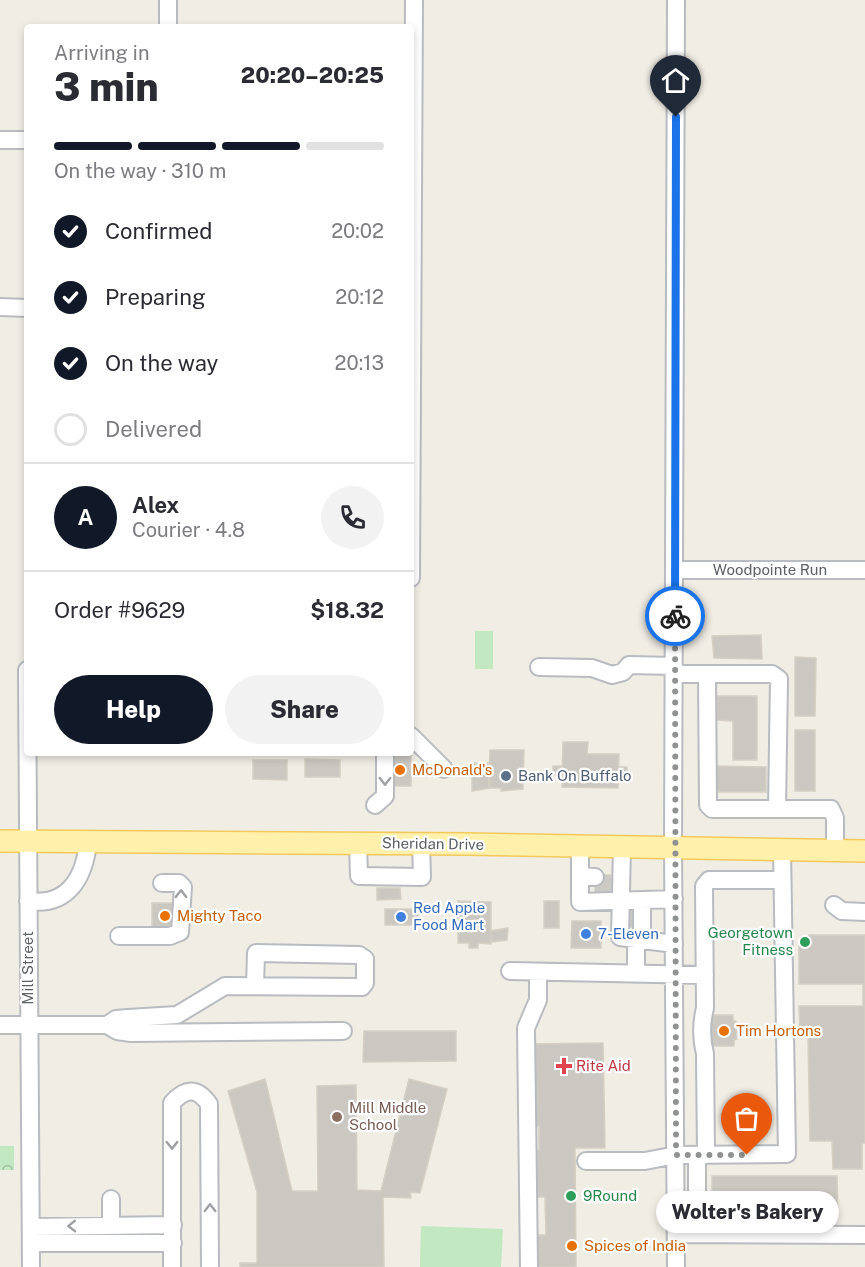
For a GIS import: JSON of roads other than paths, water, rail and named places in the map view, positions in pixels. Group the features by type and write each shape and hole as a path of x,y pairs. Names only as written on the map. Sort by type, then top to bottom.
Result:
{"main road":[{"name":"Sheridan Drive","path":"0,841 421,843 865,851"}],"street":[{"path":"168,0 168,24"},
{"path":"414,0 414,24"},
{"path":"676,0 673,847 676,1267"},
{"path":"0,140 24,140"},
{"path":"0,307 24,308"},
{"name":"Woodpointe Run","path":"675,570 865,570"},
{"path":"538,667 592,668 612,675 623,672 629,665 706,674 772,674 779,679 777,808"},
{"path":"706,674 708,805 712,809 831,809 835,818 835,850"},
{"path":"414,739 444,769"},
{"name":"Mill Street","path":"27,756 31,1267"},
{"path":"375,805 385,796 385,756"},
{"path":"28,901 49,903 57,900 78,879 86,863 88,841"},
{"path":"358,843 359,876 422,877 421,843"},
{"path":"580,846 604,883 620,937 674,944"},
{"path":"604,883 622,847"},
{"path":"586,1161 645,1161 676,1155 787,1154 782,849"},
{"path":"697,1234 707,1047 701,1022 707,1015 705,882 710,880 783,880"},
{"path":"119,936 170,936 180,932 183,887 179,883 162,883"},
{"path":"604,883 642,900 674,899"},
{"path":"636,974 642,900"},
{"path":"0,1025 107,1025 116,1020 128,1018 169,1017 220,987 255,985 362,987 365,983 365,959 359,955 256,953 255,985"},
{"path":"510,971 705,975"},
{"path":"529,1267 526,1028 538,1000 538,972"},
{"path":"107,1025 117,1031 131,1033 344,1030"},
{"path":"172,1267 172,1103 182,1092 193,1090 203,1094 209,1104 210,1267"},
{"path":"101,1243 111,1237 107,1226 111,1199"},
{"path":"31,1235 107,1226 172,1225"},
{"path":"676,1234 865,1234"},
{"path":"31,1235 101,1243 173,1243"}],"tunnel":[{"path":"595,885 611,885"}],"place":[{"name":"McDonald's","path":"400,770"},
{"name":"Bank On Buffalo","path":"506,776"},
{"name":"Mighty Taco","path":"165,916"},
{"name":"Red Apple Food Mart","path":"401,917"},
{"name":"7-Eleven","path":"586,934"},
{"name":"Georgetown Fitness","path":"805,942"},
{"name":"Tim Hortons","path":"724,1031"},
{"name":"Rite Aid","path":"564,1066"},
{"name":"Mill Middle School","path":"337,1117"},
{"name":"Wolter's Bakery","path":"747,1155"},
{"name":"9Round","path":"571,1196"},
{"name":"Spices of India","path":"572,1246"}]}
